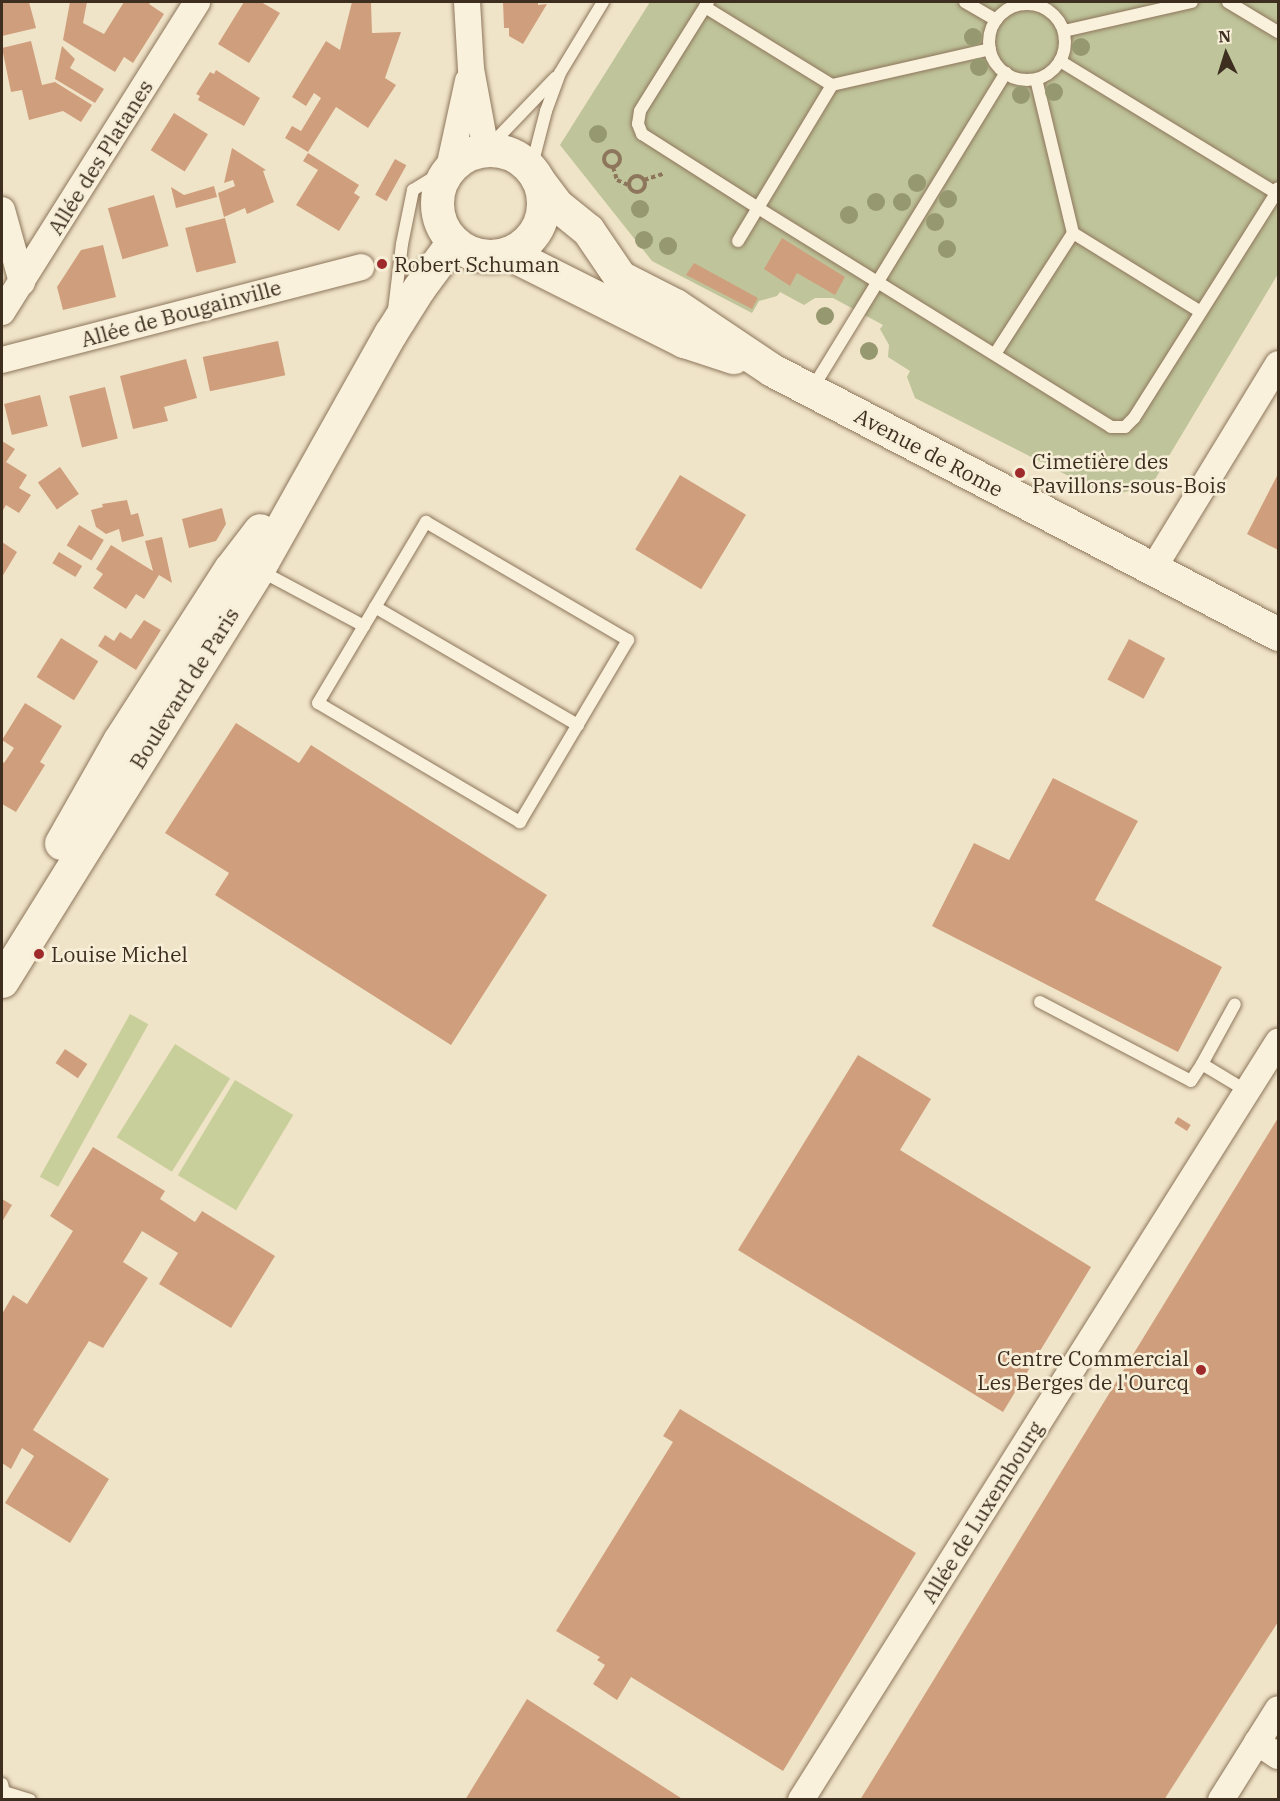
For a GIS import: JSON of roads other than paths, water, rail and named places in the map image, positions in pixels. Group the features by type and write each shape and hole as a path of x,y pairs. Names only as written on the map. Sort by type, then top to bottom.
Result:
{"street":[{"name":"Allée des Platanes","path":"2,312 197,2"},
{"path":"467,2 471,69 486,150"},
{"path":"449,168 472,152 486,150 511,154 535,175 543,197 542,215 529,238 508,253 479,255 453,242 443,229 437,206 441,182 449,168 471,69"},
{"name":"Avenue de Rome","path":"535,175 557,205 588,230 620,277 675,305 772,370 1278,634"},
{"path":"2,210 22,282"},
{"name":"Boulevard de Paris","path":"2,981 258,569 390,334 419,288 453,242"},
{"name":"Avenue de Rome","path":"508,253 684,341 772,370"},
{"name":"Allée de Bougainville","path":"2,360 361,267"},
{"path":"1152,569 1278,364"},
{"name":"Boulevard de Paris","path":"2,942 119,741 230,569 288,495 357,391"},
{"path":"258,569 250,559 288,495"},
{"name":"Allée de Luxembourg","path":"801,1800 1278,1042"},
{"path":"1221,1800 1268,1749 1278,1709"}],"lane":[{"path":"535,175 546,111 560,73 603,2"},
{"path":"965,2 996,20"},
{"path":"1064,31 1192,2"},
{"path":"1228,2 1278,32"},
{"path":"1017,3 1048,5 1064,31 1065,46 1060,61 1050,72 1036,78 1015,78 1006,73 993,59 990,49 990,39 996,20 1017,3"},
{"path":"832,86 706,4 642,108 638,124 649,140 1108,425 1121,428 1134,418 1277,191 1060,61"},
{"path":"738,241 832,86 990,49"},
{"path":"486,150 560,73"},
{"path":"812,391 1006,73"},
{"path":"1036,78 1073,233 1201,312"},
{"path":"390,334 402,244 413,190 449,168"},
{"path":"995,354 1073,233"},
{"path":"426,522 628,640 520,822 318,703 375,607 426,522"},
{"path":"258,569 364,626"},
{"path":"375,607 578,725"},
{"path":"1040,1002 1191,1081 1235,1004"},
{"path":"1202,1065 1247,1091"},
{"path":"2,1784 4,1792 30,1800"}],"place":[{"name":"Robert Schuman","path":"382,264"},
{"name":"Cimetière des Pavillons-sous-Bois","path":"1020,473"},
{"name":"Louise Michel","path":"39,954"},
{"name":"Centre Commercial Les Berges de l'Ourcq","path":"1201,1370"}]}
